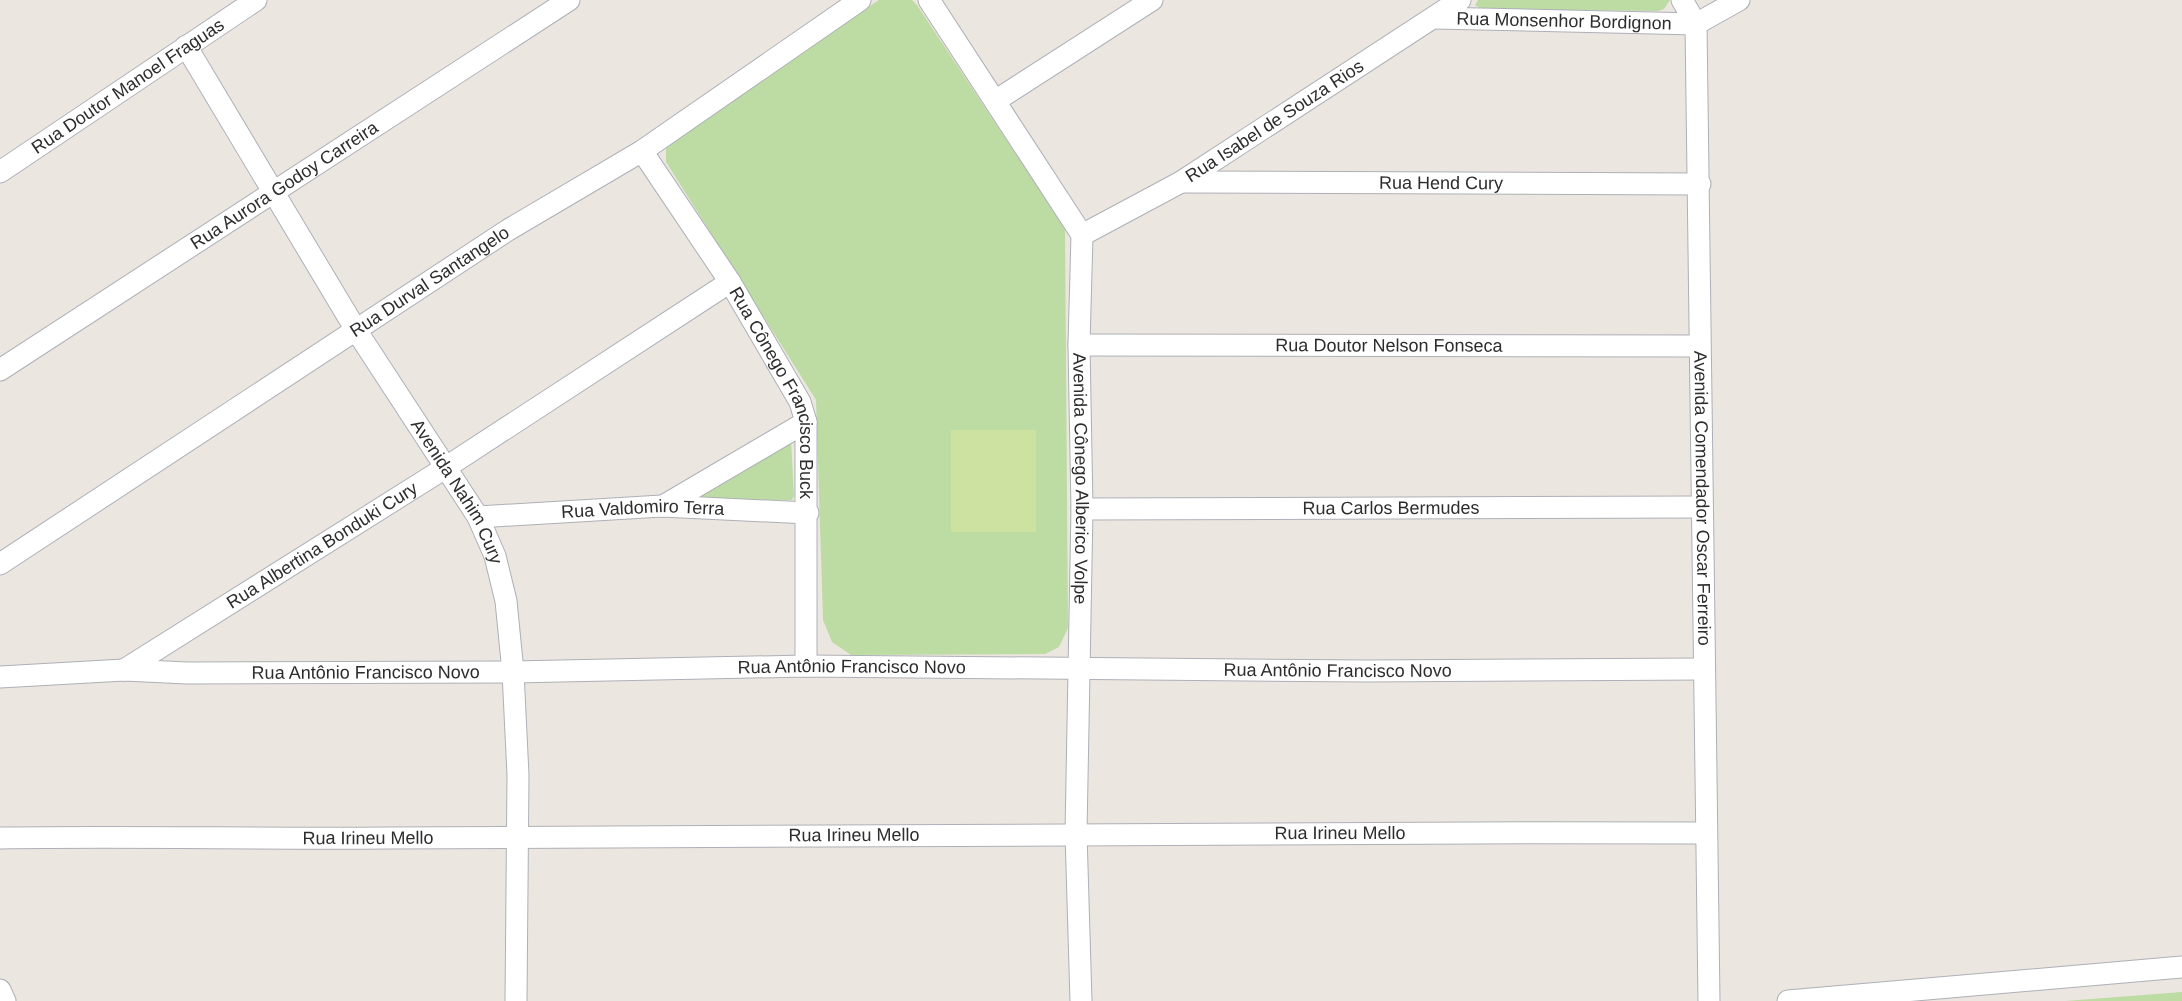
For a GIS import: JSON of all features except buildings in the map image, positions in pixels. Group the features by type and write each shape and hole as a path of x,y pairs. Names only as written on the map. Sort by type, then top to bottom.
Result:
{"street":[{"name":"Rua Doutor Manoel Fraguas","path":"0,172 256,0"},
{"name":"Rua Aurora Godoy Carreira","path":"0,370 569,0"},
{"name":"Rua Durval Santangelo","path":"0,564 508,230 642,150 860,0"},
{"path":"929,0 1082,235"},
{"path":"995,101 1152,0"},
{"name":"Rua Isabel de Souza Rios","path":"1082,235 1181,182 1460,0"},
{"name":"Avenida Comendador Oscar Ferreiro","path":"1682,0 1696,24 1700,184 1699,346 1708,1001"},
{"path":"1696,24 1739,0"},
{"name":"Rua Monsenhor Bordignon","path":"1434,18 1696,24"},
{"name":"Avenida Nahim Cury","path":"186,46 356,330 478,518 495,556 506,601 513,672 518,775 516,1001"},
{"name":"Rua Cônego Francisco Buck","path":"642,150 730,282 800,402 806,422 808,513 806,666"},
{"name":"Rua Hend Cury","path":"1181,182 1700,184"},
{"name":"Avenida Cônego Alberico Volpe","path":"1081,1001 1076,833 1082,509 1079,345 1082,235"},
{"name":"Rua Albertina Bonduki Cury","path":"124,670 445,468 730,282"},
{"name":"Rua Doutor Nelson Fonseca","path":"1079,345 1699,346"},
{"path":"662,506 806,422"},
{"name":"Rua Valdomiro Terra","path":"478,518 662,506 808,513"},
{"name":"Rua Carlos Bermudes","path":"1082,509 1701,507"},
{"name":"Rua Antônio Francisco Novo","path":"0,676 124,670 187,673 513,672 806,666 1367,671 1703,669"},
{"name":"Rua Irineu Mello","path":"0,838 1076,833 1706,833"},
{"path":"1788,1001 2182,967"},
{"path":"0,990 5,1001"}],"green space":[{"path":"879,0 912,0 917,5 1065,228 1068,628 1059,647 1045,654 851,655 832,642 823,620 816,400 666,162 666,149 676,134"},
{"path":"1478,0 1670,0 1664,9 1658,11 1481,9 1475,5"},
{"path":"951,430 1036,430 1036,532 951,532"},
{"path":"791,440 794,496 792,500 699,499 697,496"},
{"path":"2182,992 2182,1001 2065,1001"}]}
